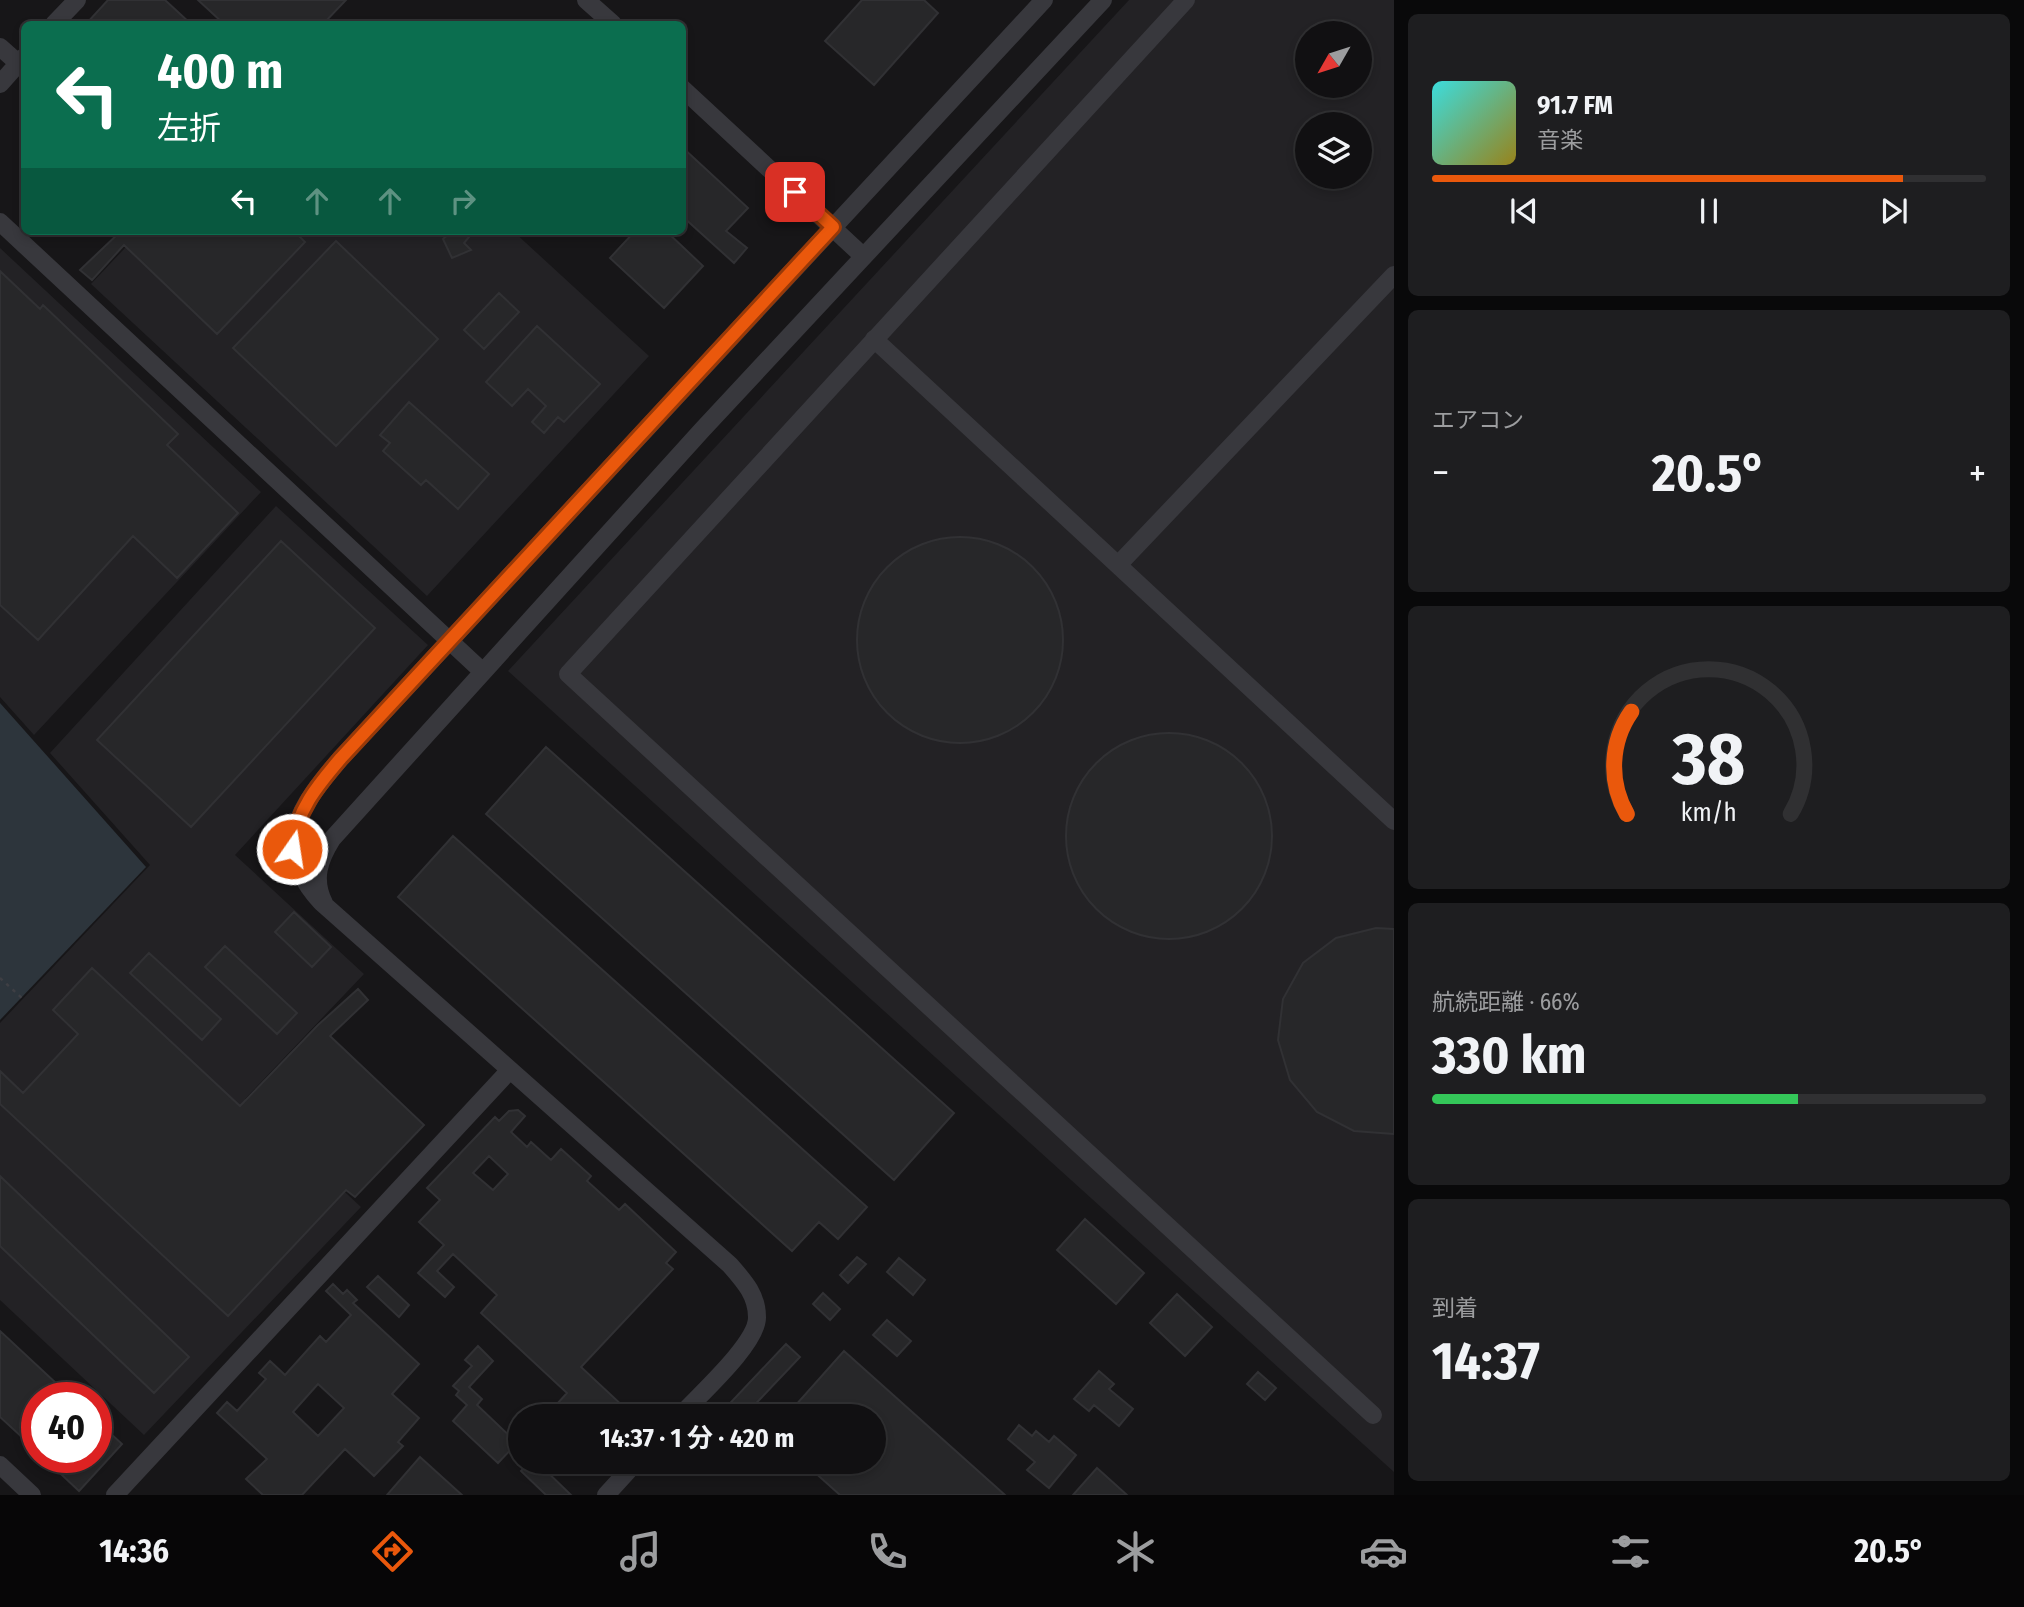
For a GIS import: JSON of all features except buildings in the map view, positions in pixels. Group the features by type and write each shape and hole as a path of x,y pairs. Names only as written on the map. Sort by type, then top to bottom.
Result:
{"street":[{"path":"57,21 77,0"},
{"path":"586,0 610,21"},
{"path":"691,1404 749,1338 758,1321 751,1289 730,1265 327,908 307,887 297,870 292,849 295,827 305,804 341,758 1044,0"},
{"path":"327,908 317,883 321,860 332,839 863,256 1103,0"},
{"path":"1186,0 568,674 1373,1415"},
{"path":"0,47 21,60 0,84"},
{"path":"686,92 863,256"},
{"path":"0,222 483,672"},
{"path":"1118,565 1394,275"},
{"path":"874,339 1392,815"},
{"path":"115,1495 510,1070"},
{"path":"0,1465 32,1495"},
{"path":"606,1495 625,1474"}],"path":[{"path":"0,978 23,999"}],"shaded area":[{"path":"1129,0 1394,0 1394,1472 508,671"},
{"path":"137,235 517,235 649,356 427,596 91,284"},
{"path":"0,248 261,492 34,735 0,697"},
{"path":"276,506 428,645 235,855 364,974 245,1099 361,1207 144,1435 112,1405 112,1382 87,1382 0,1300 0,1023 150,865 50,753"},
{"path":"0,703 146,867 0,1020"}],"route":[{"path":"292,849 295,827 305,804 341,758 833,227 795,192"}]}
